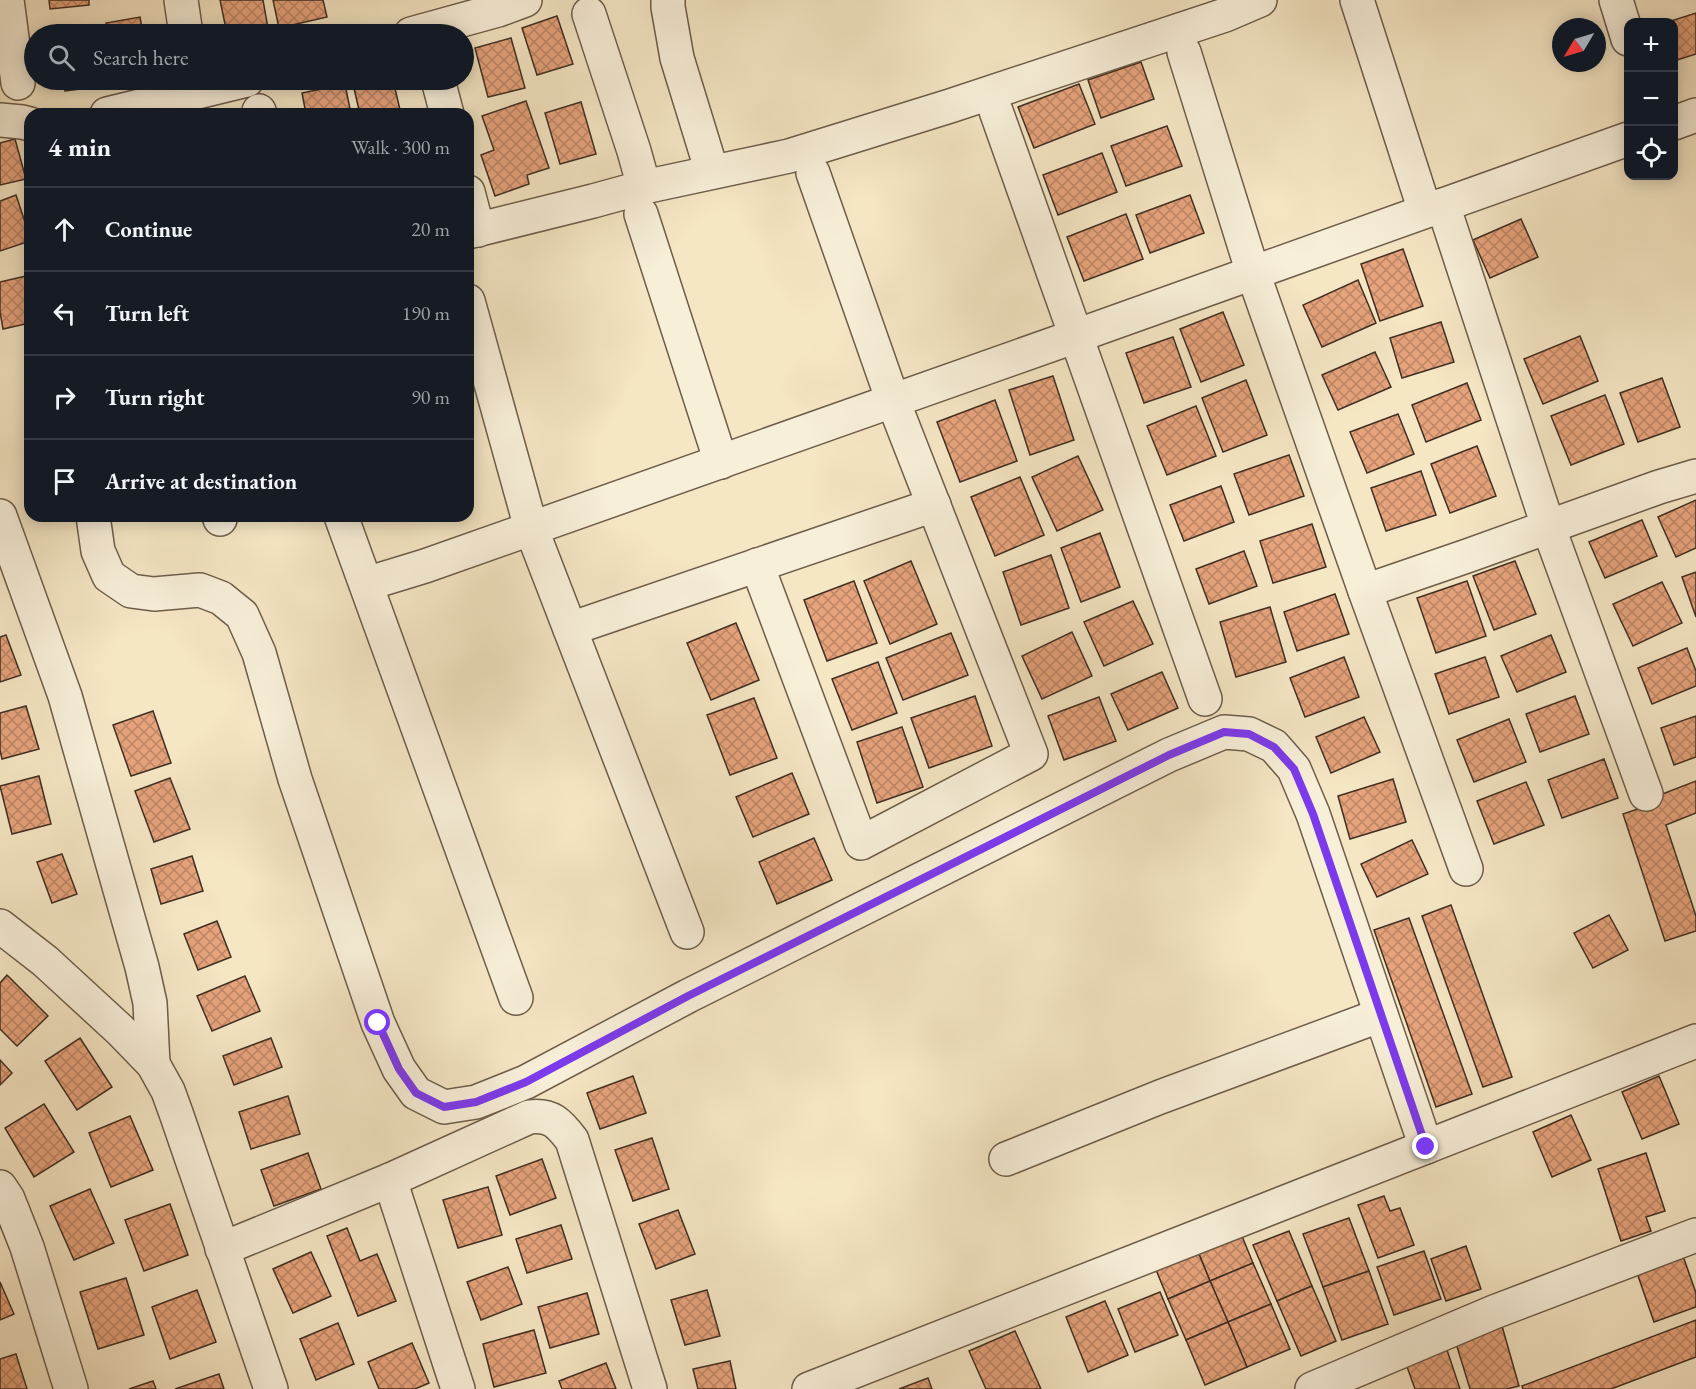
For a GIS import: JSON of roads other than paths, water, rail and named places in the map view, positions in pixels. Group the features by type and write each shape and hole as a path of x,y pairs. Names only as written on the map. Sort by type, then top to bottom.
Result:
{"street":[{"path":"7,0 18,83"},
{"path":"181,0 185,24"},
{"path":"447,24 525,0"},
{"path":"668,0 677,58 712,172"},
{"path":"474,231 593,201 643,200 712,172 789,156 950,106 1225,15 1260,0"},
{"path":"1356,0 1434,208 1646,794"},
{"path":"1616,0 1624,24"},
{"path":"590,14 634,151 643,200 721,462"},
{"path":"1184,52 1253,273 1466,869"},
{"path":"132,108 206,90"},
{"path":"441,90 445,108"},
{"path":"996,111 1205,699"},
{"path":"1678,122 1696,116"},
{"path":"0,120 24,122"},
{"path":"366,584 425,566 721,462 1624,141"},
{"path":"757,565 861,843 1031,754 893,401 813,173"},
{"path":"474,323 531,528 687,932"},
{"path":"1365,591 1696,476"},
{"path":"570,629 934,505"},
{"path":"0,516 65,696 142,967 150,1003 153,1064"},
{"path":"94,522 98,551 109,576 131,591 153,594 200,590 221,597 242,615 259,653 295,779 378,1023 399,1069 416,1093 444,1107 476,1102 526,1082 688,996 1169,755 1224,732 1249,734 1274,747 1294,769 1313,814 1426,1147"},
{"path":"343,522 516,998"},
{"path":"0,926 45,961 120,1030 153,1064 177,1113 271,1389"},
{"path":"1006,1159 1160,1096 1381,1015"},
{"path":"809,1389 1696,1041"},
{"path":"222,1250 390,1180 529,1117 543,1115 563,1128 572,1140 650,1389"},
{"path":"390,1180 459,1389"},
{"path":"0,1187 8,1199 27,1247 70,1389"},
{"path":"1312,1389 1494,1312 1696,1235"}]}
